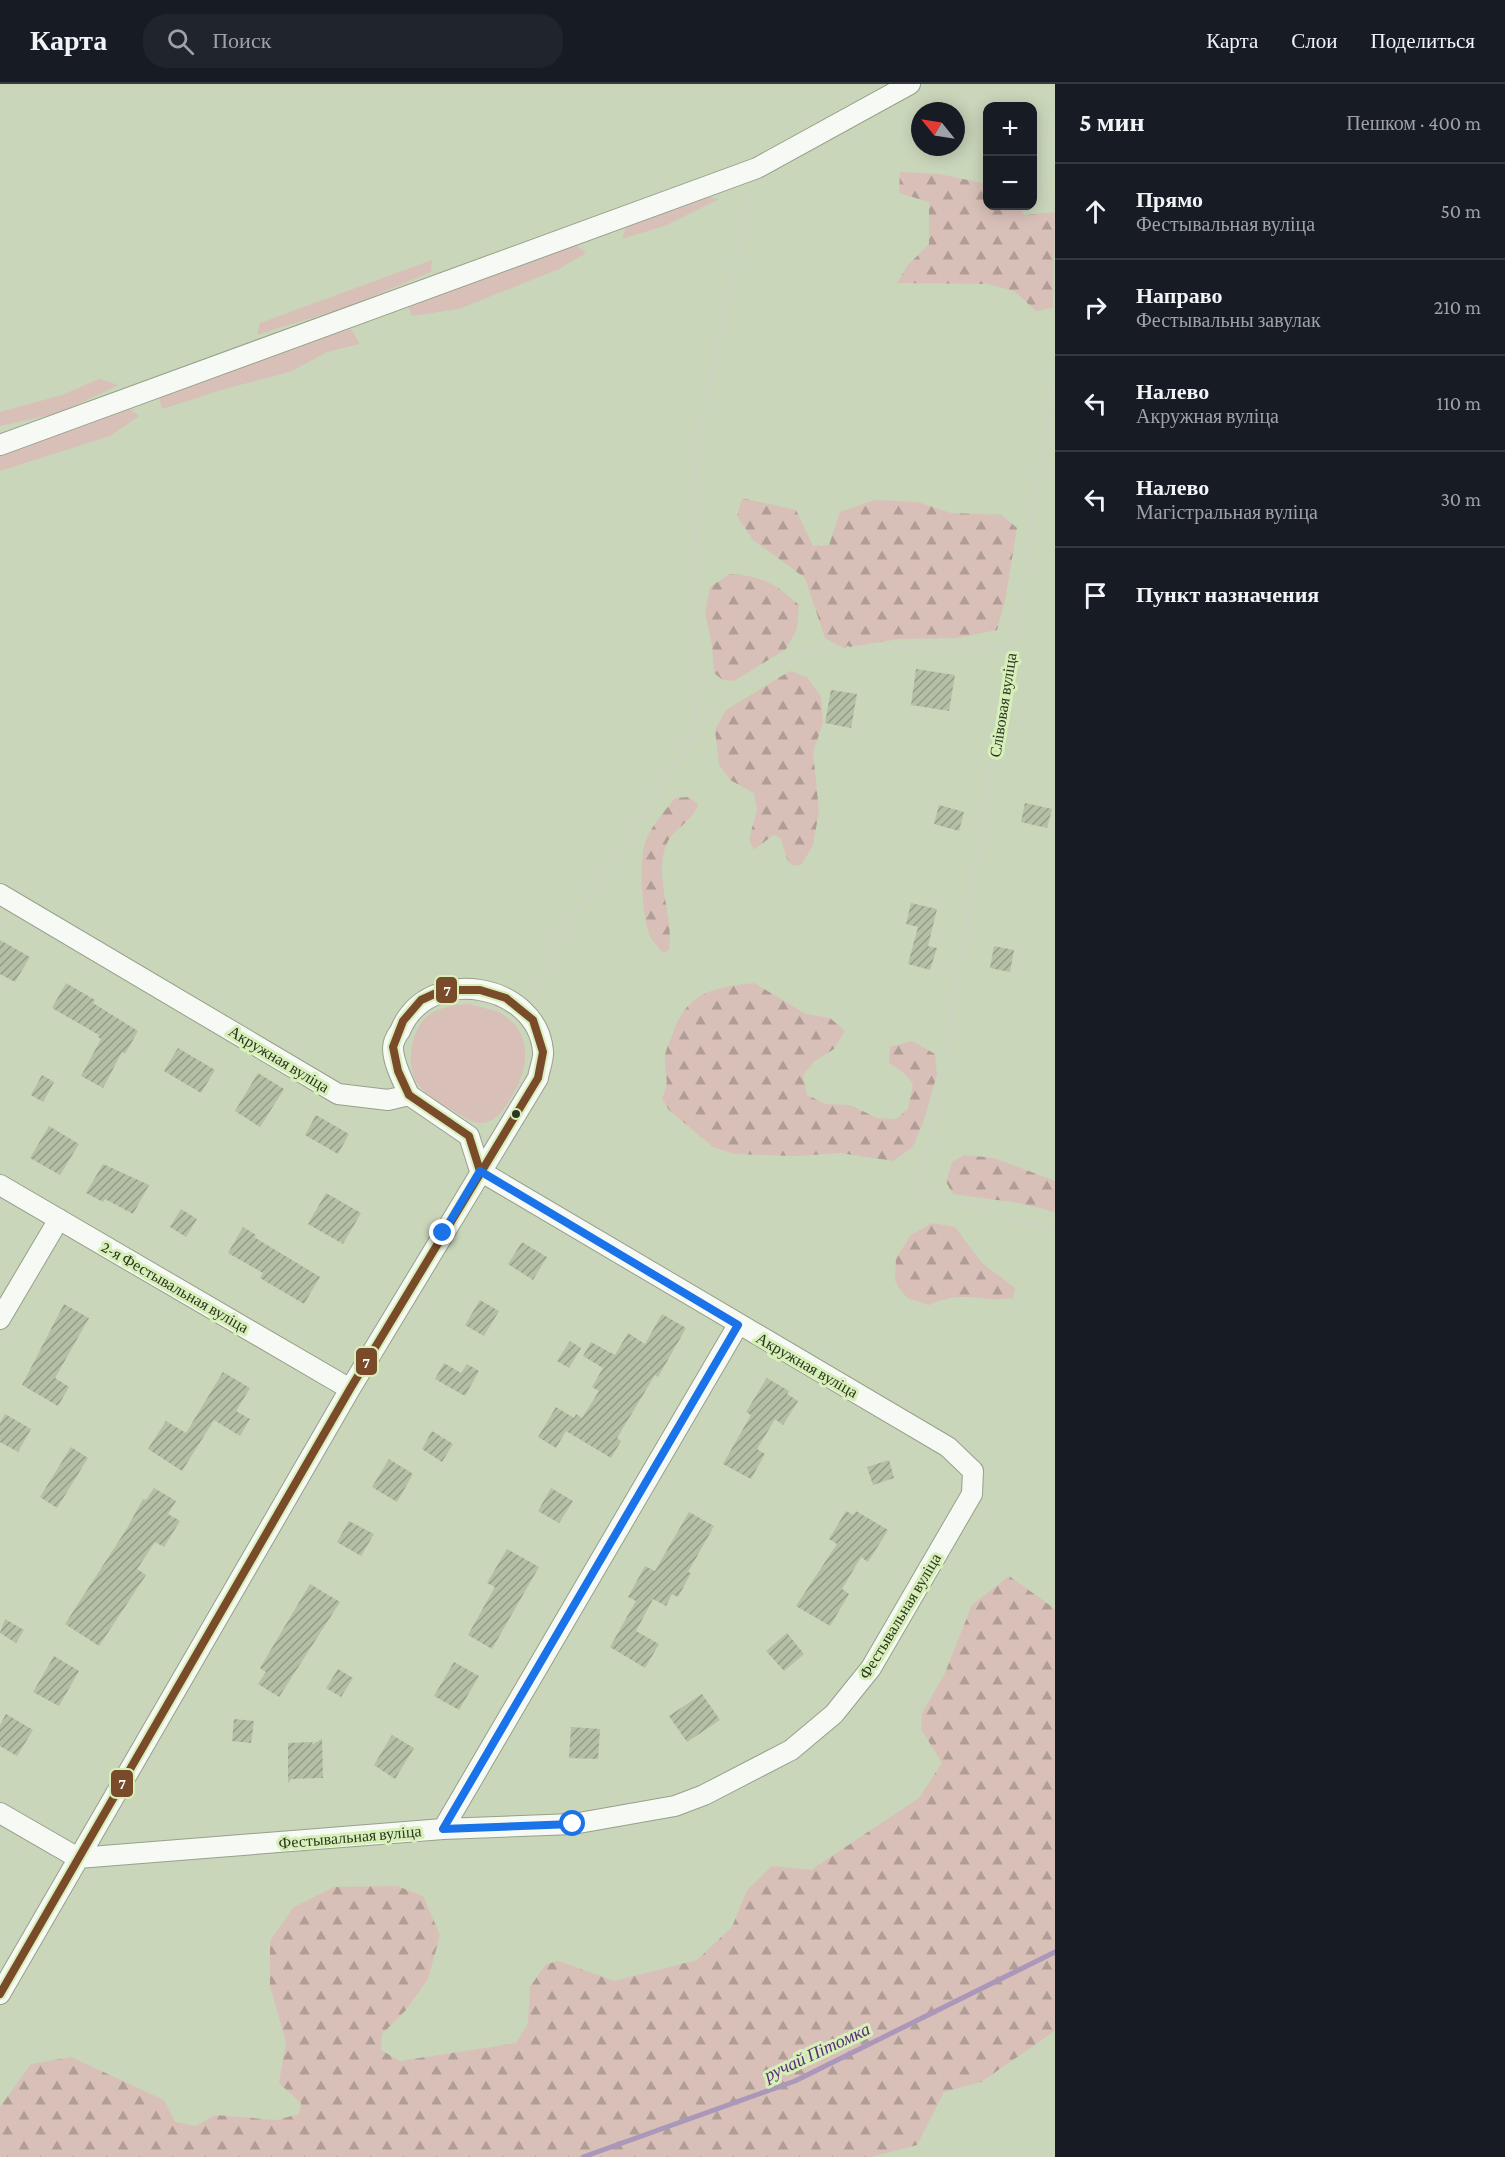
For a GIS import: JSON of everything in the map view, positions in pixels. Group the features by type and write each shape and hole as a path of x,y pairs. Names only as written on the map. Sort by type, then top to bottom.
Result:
{"street":[{"path":"0,445 757,168 910,84"},
{"name":"Акружная вуліца","path":"0,894 338,1094 388,1100 410,1095"},
{"path":"0,1994 350,1389 538,1078 543,1052 533,1020 506,998 480,990 443,990 421,1000 403,1021 393,1047 398,1071 410,1095 469,1136 480,1171"},
{"name":"Акружная вуліца","path":"480,1171 948,1447 973,1471"},
{"name":"2-я Фестывальная вуліца","path":"0,1185 350,1389"},
{"path":"0,1319 59,1219"},
{"path":"443,1829 738,1325"},
{"name":"Фестывальная вуліца","path":"78,1858 443,1829 573,1824 675,1806 704,1795 790,1750 834,1714 871,1668 972,1494 973,1471"},
{"path":"0,1814 78,1858"}],"path":[{"path":"955,84 983,115"},
{"path":"1037,131 1055,134"},
{"path":"690,741 695,708 693,603 699,429 757,168"},
{"path":"1037,176 1042,181 1055,212"},
{"name":"Слівовая вуліца","path":"1055,376 948,1034 921,1171 921,1188 1031,1224 1055,1229"},
{"path":"533,1020 538,987 550,948 602,876 690,741 726,694 787,661 828,647 1012,648"}],"green space":[{"path":"900,172 939,174 983,183 983,210 1021,210 1024,215 1055,212 1053,308 1036,311 1014,291 988,284 897,283 908,265 929,244 929,202 899,193"},
{"path":"699,195 719,199 667,225 622,239 626,227"},
{"path":"576,245 586,253 559,269 459,309 412,316 408,306 422,299"},
{"path":"432,260 431,272 350,306 257,335 260,323"},
{"path":"351,329 360,344 327,352 292,371 162,409 159,396 290,348"},
{"path":"99,379 119,385 59,413 0,426 0,412 62,395"},
{"path":"126,406 139,416 110,436 0,471 0,456"},
{"path":"742,498 796,510 813,546 829,545 840,512 874,500 918,502 951,513 1002,515 1017,528 1005,601 997,630 957,638 899,639 843,648 825,638 805,578 753,540 737,516"},
{"path":"730,574 768,582 799,605 797,629 786,649 734,681 723,680 714,673 712,645 705,613 710,587"},
{"path":"790,671 807,677 821,697 823,723 813,752 819,811 813,845 802,864 794,866 788,862 780,837 773,835 754,850 749,839 757,810 754,793 730,780 719,764 715,730 726,710"},
{"path":"689,797 698,804 695,811 672,835 665,848 662,874 670,937 669,950 663,953 651,938 645,918 642,875 644,849 652,829 675,798"},
{"path":"754,983 806,1014 830,1018 845,1031 834,1049 815,1061 803,1075 807,1095 826,1104 850,1105 877,1118 896,1119 908,1109 913,1084 904,1073 889,1063 890,1047 912,1041 935,1054 937,1074 924,1120 913,1147 893,1161 840,1153 798,1156 734,1154 713,1147 669,1110 662,1098 667,1082 665,1055 685,1010 693,1001 713,990"},
{"path":"469,1004 500,1013 510,1020 518,1029 525,1049 523,1071 509,1101 496,1117 483,1123 470,1120 430,1096 416,1081 411,1065 413,1041 417,1030 428,1015 446,1007"},
{"path":"964,1155 994,1158 1055,1181 1055,1212 1019,1203 953,1194 946,1182 952,1162"},
{"path":"932,1223 955,1227 982,1263 1015,1288 1013,1298 963,1297 942,1300 929,1305 907,1298 895,1281 896,1258 911,1235"},
{"path":"1009,1576 1055,1609 1055,2031 981,2082 944,2092 917,2145 872,2157 0,2157 0,2107 31,2064 71,2057 164,2100 175,2122 196,2126 215,2115 277,2120 299,2114 301,2103 279,2083 286,2042 270,1986 270,1941 294,1907 334,1887 397,1886 423,1896 440,1935 428,1979 406,2010 382,2034 381,2050 400,2061 516,2043 528,2023 530,1987 546,1964 559,1961 614,1981 697,1960 732,1927 747,1890 772,1866 811,1870 919,1798 942,1763 921,1729 922,1713 945,1673 972,1605"}],"building":[{"path":"916,669 955,675 949,711 911,705"},
{"path":"831,690 857,694 851,728 825,723"},
{"path":"1025,803 1052,809 1047,828 1021,822"},
{"path":"939,805 964,812 959,831 934,824"},
{"path":"911,903 937,909 928,946 937,948 930,970 908,964 918,927 906,924"},
{"path":"0,940 30,957 15,982 0,974"},
{"path":"994,946 1014,950 1010,972 990,968"},
{"path":"66,983 95,1000 93,1003 138,1031 125,1054 122,1052 103,1088 81,1076 101,1039 99,1035 52,1008"},
{"path":"178,1048 215,1070 201,1093 164,1071"},
{"path":"258,1073 284,1089 260,1127 235,1111"},
{"path":"42,1075 54,1082 43,1102 31,1095"},
{"path":"316,1115 349,1134 338,1154 305,1135"},
{"path":"49,1126 79,1144 60,1175 30,1158"},
{"path":"103,1164 149,1185 133,1214 105,1199 103,1202 86,1193"},
{"path":"326,1193 361,1213 343,1244 308,1224"},
{"path":"181,1209 197,1219 186,1237 170,1227"},
{"path":"243,1227 256,1235 254,1237 320,1277 304,1304 260,1278 263,1273 228,1253"},
{"path":"522,1242 547,1257 533,1280 508,1264"},
{"path":"480,1300 499,1311 484,1336 465,1325"},
{"path":"64,1304 89,1318 55,1378 69,1387 58,1406 22,1385"},
{"path":"662,1314 686,1328 658,1377 655,1375 617,1438 621,1441 611,1458 566,1431 556,1448 538,1437 556,1407 574,1418 576,1414 582,1418 599,1391 592,1387 603,1368 583,1356 591,1342 615,1355 628,1333 645,1344"},
{"path":"570,1341 581,1348 569,1368 557,1361"},
{"path":"444,1363 461,1373 467,1364 479,1371 465,1396 435,1379"},
{"path":"223,1372 250,1388 236,1411 250,1419 240,1436 214,1420 182,1471 148,1449 166,1421 186,1433"},
{"path":"767,1378 789,1391 787,1394 798,1401 783,1425 775,1419 757,1449 765,1454 751,1479 723,1464 751,1415 746,1412"},
{"path":"5,1414 31,1429 18,1452 0,1442 0,1423"},
{"path":"432,1431 453,1444 442,1462 422,1449"},
{"path":"71,1447 88,1458 57,1508 40,1497"},
{"path":"389,1459 413,1474 397,1502 372,1487"},
{"path":"889,1460 894,1478 873,1485 867,1467"},
{"path":"154,1488 176,1501 168,1514 180,1521 164,1547 155,1542 137,1569 146,1575 99,1646 65,1624 126,1530 143,1499 146,1500"},
{"path":"551,1488 573,1501 559,1523 538,1511"},
{"path":"846,1511 853,1515 856,1511 888,1530 868,1562 861,1557 842,1589 849,1594 830,1626 796,1606 837,1544 829,1539"},
{"path":"689,1512 714,1526 688,1572 691,1573 678,1597 672,1594 666,1606 653,1599 636,1631 659,1644 645,1668 610,1647 636,1601 628,1597 645,1566 655,1571"},
{"path":"349,1521 374,1534 361,1556 337,1542"},
{"path":"507,1549 539,1567 492,1649 468,1635 495,1587 487,1583"},
{"path":"310,1584 340,1602 279,1697 258,1684 266,1672 260,1668"},
{"path":"5,1619 24,1630 16,1643 0,1633"},
{"path":"787,1633 804,1654 784,1671 766,1651"},
{"path":"54,1656 79,1671 59,1706 33,1692"},
{"path":"454,1662 479,1676 459,1710 434,1696"},
{"path":"338,1669 353,1678 341,1697 326,1688"},
{"path":"702,1694 720,1720 687,1742 669,1716"},
{"path":"6,1714 33,1730 17,1756 0,1746 0,1725"},
{"path":"234,1719 254,1721 251,1743 232,1741"},
{"path":"571,1727 600,1729 598,1759 569,1758"},
{"path":"392,1735 414,1748 395,1779 374,1765"},
{"path":"322,1739 323,1778 291,1779 288,1783 288,1743 313,1742 311,1745"}],"waterway":[{"name":"ручай Пітомка","path":"583,2157 795,2081 1055,1952"}],"transit line":[{"name":"7","path":"0,1994 350,1389 538,1078 543,1052 533,1020 506,998 480,990 443,990 421,1000 403,1021 393,1047 398,1071 409,1095 469,1136 480,1171"}],"route":[{"path":"443,1233 480,1171 738,1325 443,1829 573,1824"}]}
